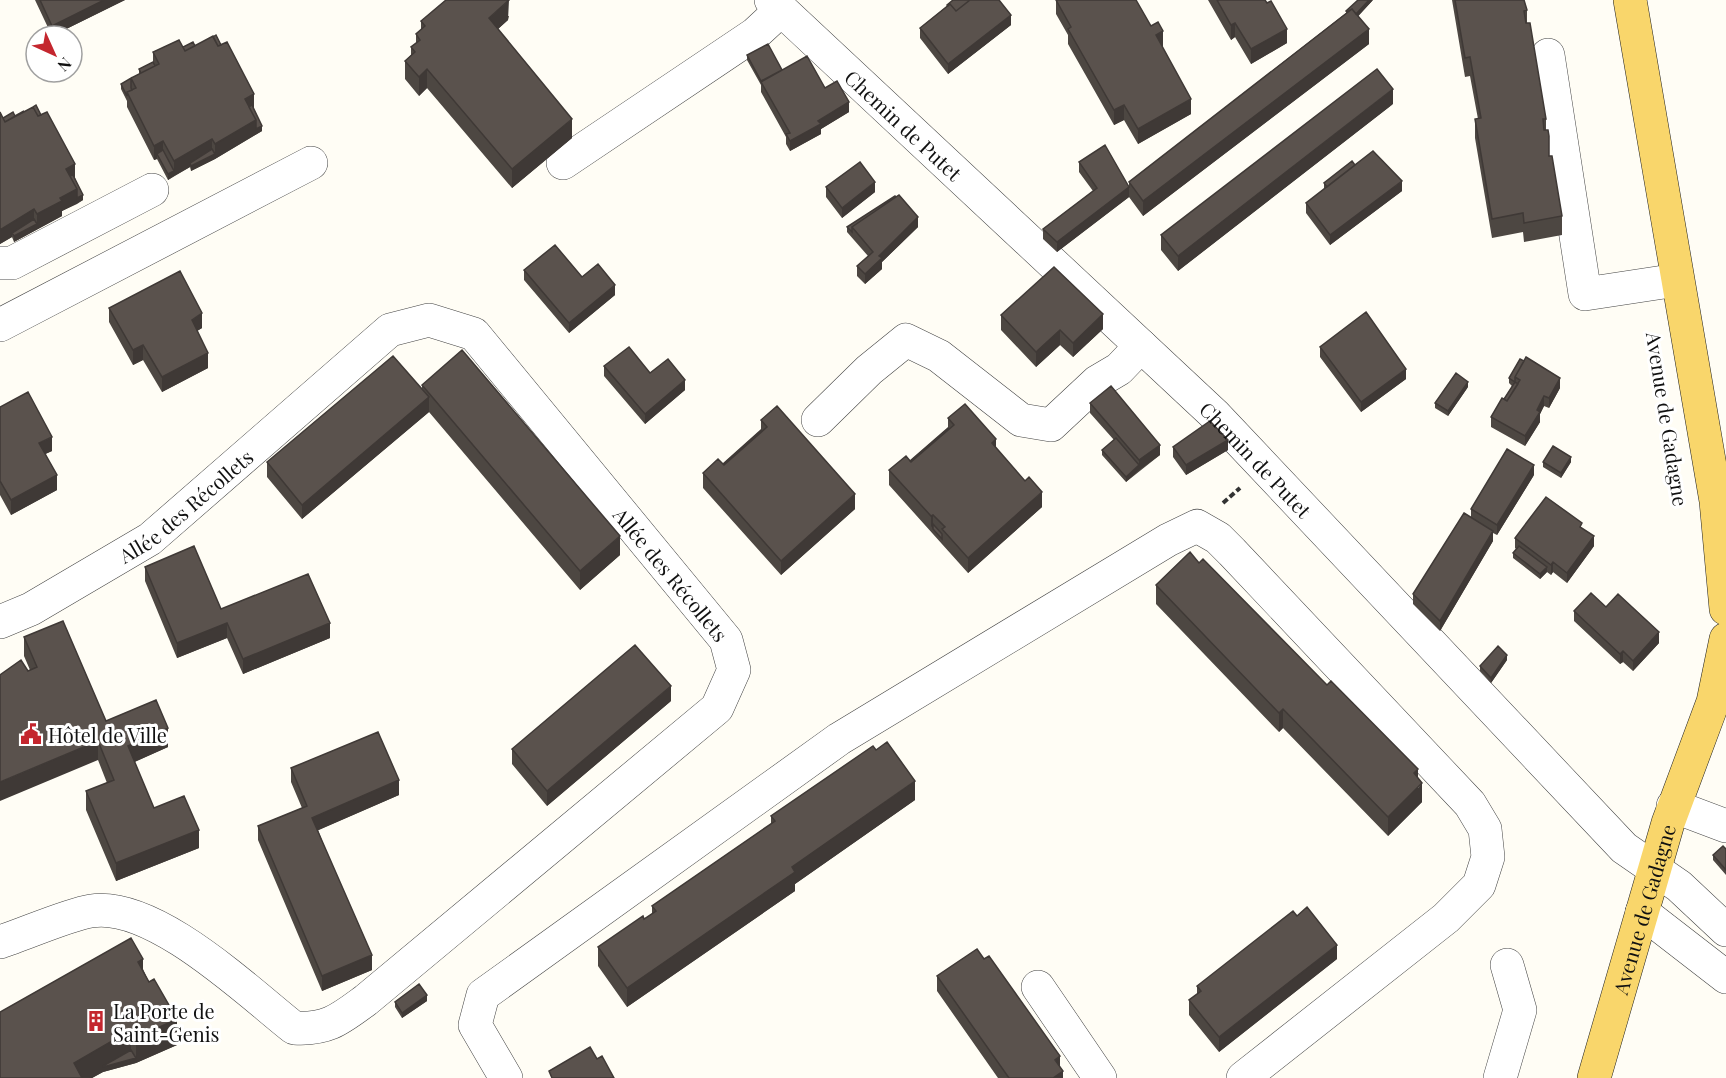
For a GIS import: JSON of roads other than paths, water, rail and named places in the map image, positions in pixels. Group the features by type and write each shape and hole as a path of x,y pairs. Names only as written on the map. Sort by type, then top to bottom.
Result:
{"main road":[{"name":"Avenue de Gadagne","path":"1630,0 1716,501 1726,609"},
{"name":"Avenue de Gadagne","path":"1594,1078 1673,807 1713,702 1726,639"}],"street":[{"path":"563,163 755,34 776,5"},
{"name":"Chemin de Putet","path":"776,5 1141,346 1265,466 1624,848 1679,886 1726,930"},
{"path":"1548,55 1585,294 1677,280"},
{"path":"0,325 311,163"},
{"path":"0,263 12,263 152,190"},
{"name":"Allée des Récollets","path":"0,622 31,609 150,539 390,330 429,320 474,334 726,640 734,670 717,708 366,1000 333,1024 312,1029 294,1028 185,943 163,929 120,912 92,911 0,942"},
{"path":"818,420 869,370 906,340 939,356 1021,420 1051,425 1097,382 1119,369 1141,346"},
{"path":"506,1078 475,1025 483,995 839,739 1168,540 1197,526 1218,538 1232,552 1470,804 1485,828 1488,857 1479,885 1446,918 1243,1078"},
{"path":"1673,807 1726,826"},
{"path":"1642,912 1726,977"},
{"path":"1500,1078 1521,1010 1507,965"},
{"path":"1038,987 1100,1078"}],"place":[{"name":"Hôtel de Ville","path":"31,734"},
{"name":"La Porte de Saint-Genis","path":"96,1021"}]}
